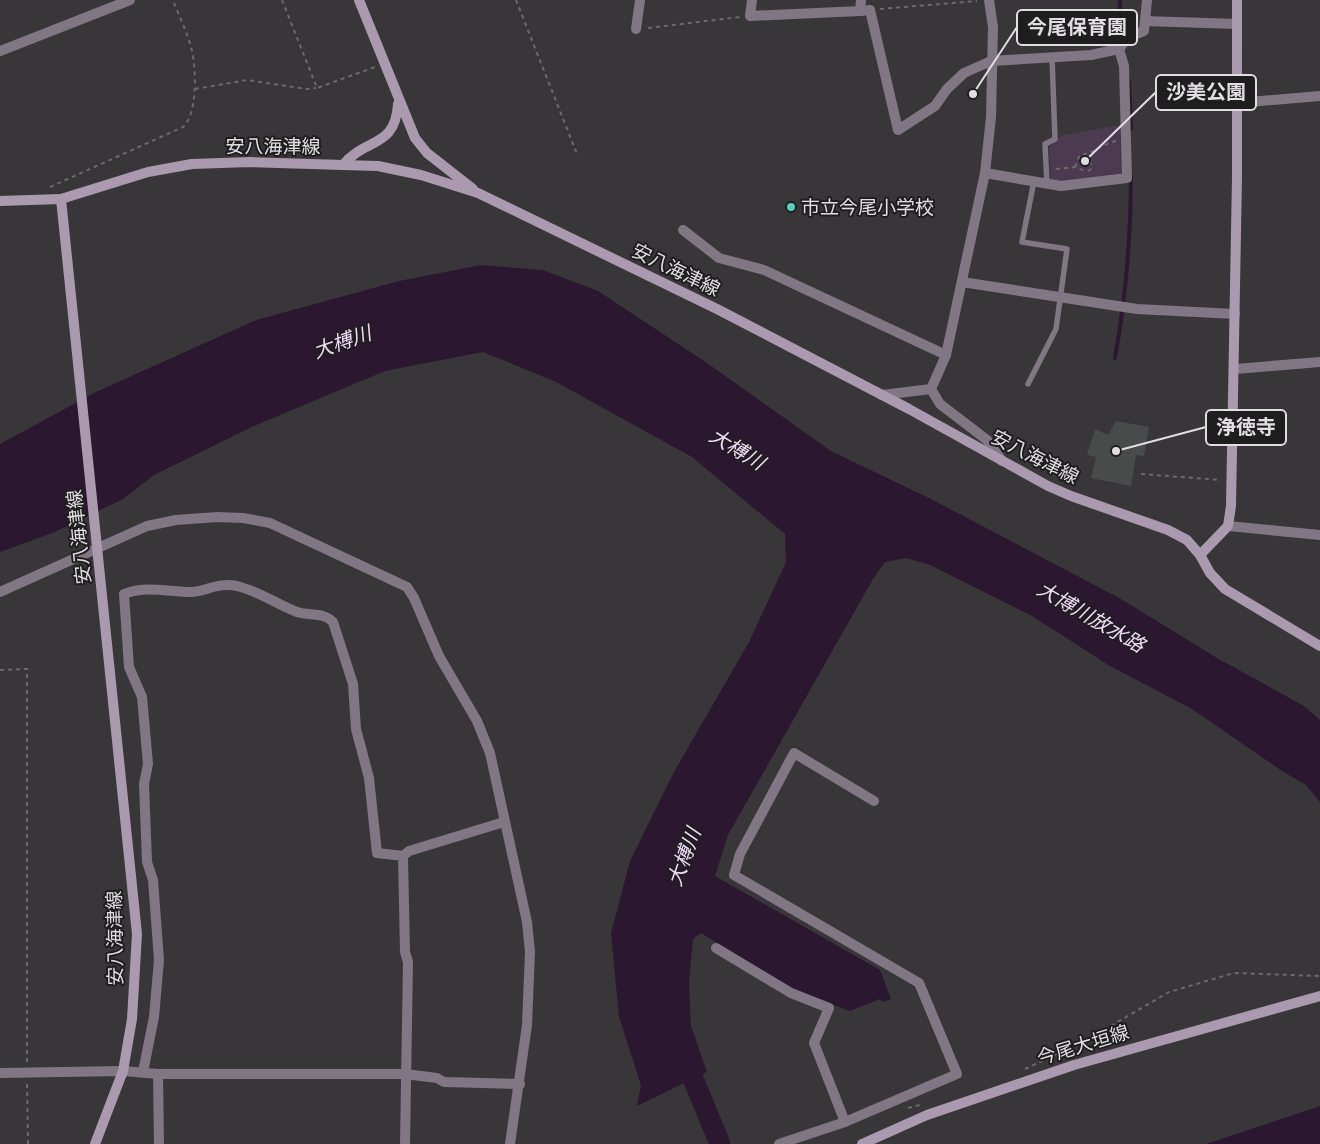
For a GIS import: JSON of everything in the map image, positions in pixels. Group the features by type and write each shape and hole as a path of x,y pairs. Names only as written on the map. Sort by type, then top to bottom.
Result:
{"main road":[{"path":"359,0 415,138 427,152 478,193"},
{"path":"1200,555 1228,526 1235,370 1238,103 1237,0"},
{"path":"343,164 349,158 388,135 397,120 399,100"},
{"name":"安八海津線","path":"95,1144 123,1071 132,1019 137,934 61,199 148,172 192,164 250,162 378,166 421,175 478,193 717,309 1070,496 1168,530 1187,540 1200,555 1210,573 1225,588 1320,646"},
{"path":"0,201 61,199"},
{"name":"今尾大垣線","path":"862,1144 926,1115 1064,1068 1320,996"}],"street":[{"path":"0,51 130,0"},
{"path":"636,29 640,0"},
{"path":"752,0 750,16 864,7 898,130 935,106 947,89 964,73 990,61 1091,55 1118,49 1128,37 1144,31 1147,0"},
{"path":"931,389 946,355 985,173 991,117 990,61 993,27 989,2"},
{"path":"1145,21 1237,24"},
{"path":"985,173 1061,186 1127,178 1124,66 1118,49"},
{"path":"1238,103 1320,96"},
{"path":"683,230 719,258 764,270 946,355"},
{"path":"962,282 1137,309 1235,314"},
{"path":"1235,370 1320,362"},
{"path":"882,395 931,389"},
{"path":"931,389 940,404 987,440 1002,461"},
{"path":"0,592 97,547 157,524 176,520 244,518 270,523 407,587 414,598 439,656 477,721 490,753 527,922 530,952 527,1025 510,1144"},
{"path":"1228,526 1320,535"},
{"path":"143,1072 154,1017 159,960 153,880 147,862 144,784 148,764 142,697 129,667 124,594 135,589 194,592 216,585 237,586 276,600 298,612 329,617 334,622 353,684 356,729 369,778 377,853 403,856"},
{"path":"779,1144 845,1122 957,1074 919,983 734,875 740,854 794,753 874,801"},
{"path":"405,1144 408,962 405,952 403,856 408,851 504,822"},
{"path":"716,948 791,993 829,1008 814,1043 845,1122"},
{"path":"0,1073 123,1071 158,1074 405,1074 437,1078 444,1082 520,1084"},
{"path":"158,1074 159,1144"}],"lane":[{"path":"1047,184 1045,144 1055,139 1052,57"},
{"path":"1028,384 1056,329 1067,250 1022,242 1034,181"}],"path":[{"path":"40,200 46,189 183,127 189,121 195,89 192,51 172,0"},
{"path":"282,0 317,88"},
{"path":"516,0 577,154"},
{"path":"864,7 971,0 989,2"},
{"path":"636,29 750,16"},
{"path":"195,89 247,80 306,89 317,88 384,64"},
{"path":"1075,167 1080,155 1090,154 1103,143 1126,139"},
{"path":"1086,172 1091,169 1090,154"},
{"path":"1046,170 1075,167 1086,172"},
{"path":"1086,172 1088,183"},
{"path":"1141,474 1231,480"},
{"path":"0,670 27,670 28,1144"},
{"path":"1023,1070 1085,1040 1169,992 1234,972 1320,976"}],"shaded area":[{"path":"1120,125 1121,175 1061,182 1051,180 1049,147 1063,135"}],"water":[{"name":"大博川放水路","path":"481,265 543,270 598,291 707,363 831,451 931,499 1121,599 1217,658 1304,706 1320,720 1320,802 1306,785 1282,771 1192,709 1110,666 1032,616 930,565 906,558 885,562 873,579 728,835 715,876 880,970 891,999 883,1002 880,999 850,1011 796,991 701,933 693,939 689,983 691,1026 707,1072 637,1106 641,1085 619,1017 611,933 630,861 674,772 749,642 786,562 785,534 692,457 556,382 483,352 385,371 254,426 154,475 123,499 55,532 0,552 0,444 96,392 256,320 399,281"},
{"path":"1320,1106 1320,1144 1206,1144"}],"building":[{"path":"1116,421 1149,427 1144,456 1136,455 1131,486 1091,478 1096,457 1087,455 1095,429 1108,435"}],"waterway":[{"path":"1120,0 1119,31 1121,42"},
{"path":"1129,81 1131,129"},
{"path":"1115,358 1127,267 1131,176"},
{"name":"大榑川","path":"682,1052 720,1144"}],"place":[{"name":"今尾保育園","path":"973,94"},
{"name":"沙美公園","path":"1085,161"},
{"name":"市立今尾小学校","path":"791,207"},
{"name":"浄徳寺","path":"1116,451"}]}
